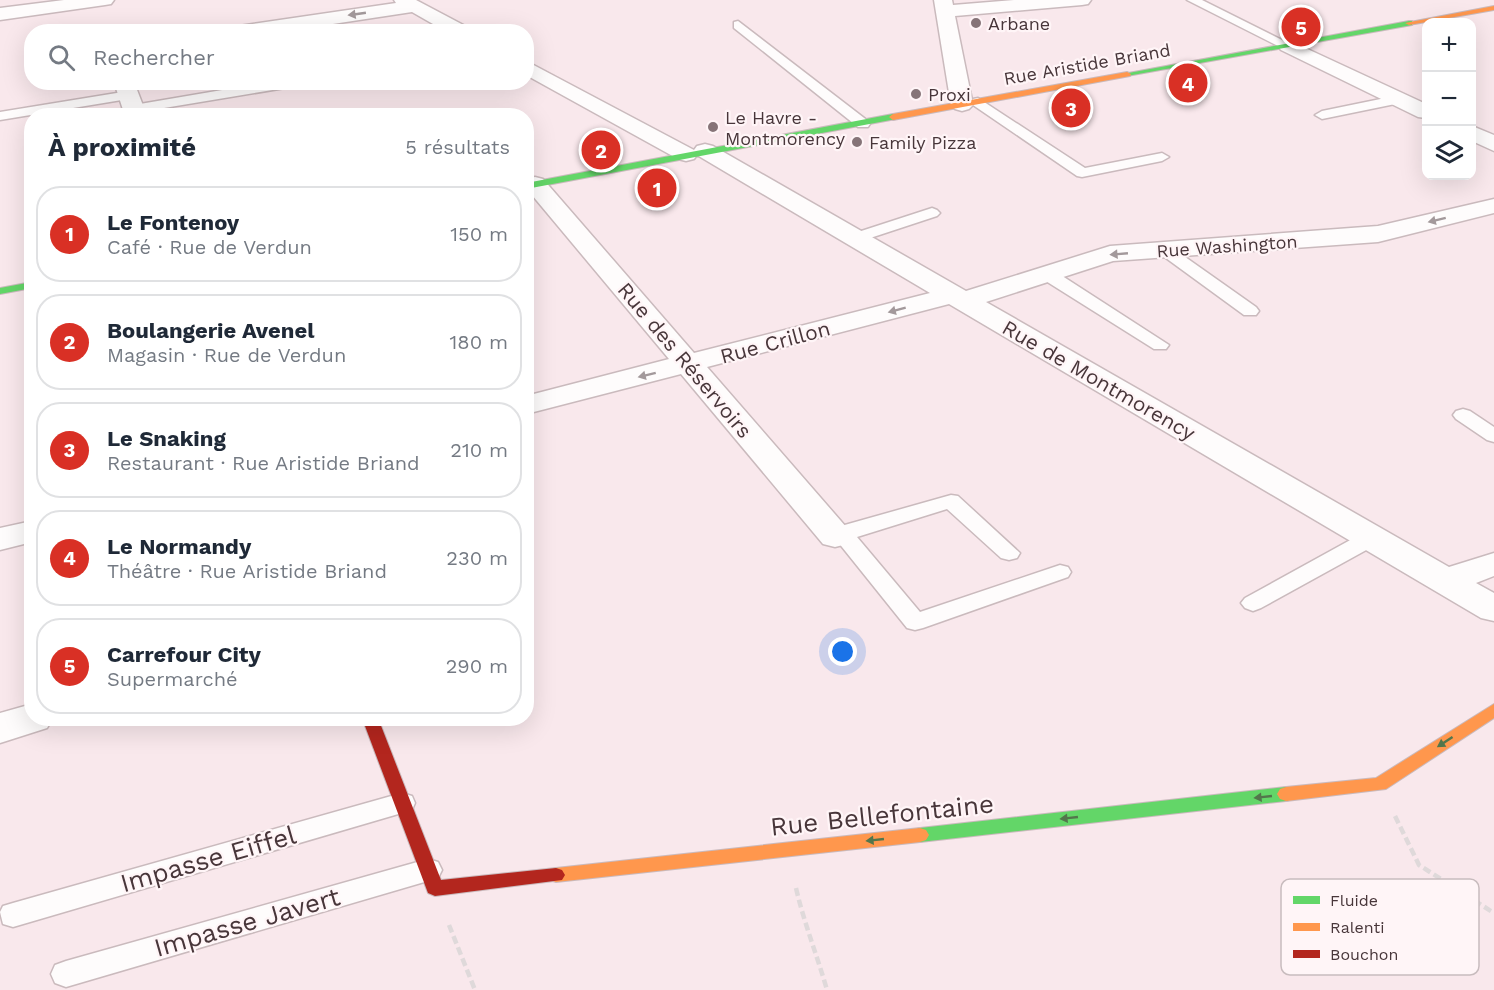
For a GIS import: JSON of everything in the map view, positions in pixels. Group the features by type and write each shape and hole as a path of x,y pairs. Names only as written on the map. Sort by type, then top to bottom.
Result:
{"main road":[{"name":"Rue Aristide Briand","path":"534,184 695,152 863,124 1494,8"},
{"path":"0,289 24,286"},
{"name":"Rue Bellefontaine","path":"373,726 435,888 1380,784 1494,710"}],"street":[{"path":"0,14 105,0"},
{"path":"970,104 944,5 1082,0"},
{"path":"286,24 409,3 447,24"},
{"path":"1288,46 1422,110"},
{"name":"Rue de Montmorency","path":"534,71 695,152 855,238 1494,609"},
{"path":"1476,135 1494,144"},
{"path":"1476,157 1494,153"},
{"name":"Rue des Réservoirs","path":"534,188 838,535"},
{"name":"Rue Washington","path":"958,298 1110,254 1378,234 1494,206"},
{"name":"Rue Crillon","path":"534,403 958,298"},
{"path":"0,539 24,533"},
{"path":"1445,581 1494,564"},
{"path":"0,728 24,721"}],"lane":[{"path":"1193,0 1288,46"},
{"path":"738,25 863,124"},
{"path":"70,108 227,90"},
{"path":"1322,115 1400,99"},
{"path":"970,104 1082,173 1162,157"},
{"path":"0,116 24,113"},
{"path":"855,238 932,213"},
{"path":"1165,250 1250,311"},
{"path":"1047,274 1160,345"},
{"path":"1463,415 1494,436"},
{"path":"1009,553 951,501 838,535 915,622 1060,572"},
{"path":"1253,603 1371,538"},
{"name":"Impasse Eiffel","path":"13,915 402,803"},
{"name":"Impasse Javert","path":"66,974 428,870"}],"path":[{"path":"1380,784 1419,865 1441,879"},
{"path":"797,890 805,927 818,958 827,990"},
{"path":"1479,903 1494,913"},
{"path":"447,920 475,990"}],"traffic: fast":[{"path":"1127,74 1409,23"},
{"path":"534,184 893,117"},
{"path":"0,291 24,286"},
{"path":"920,835 1286,794"}],"traffic: slow":[{"path":"1409,23 1494,8"},
{"path":"893,117 1127,74"},
{"path":"1286,794 1380,784 1494,710"},
{"path":"556,875 920,835"}],"traffic: jam":[{"path":"373,726 435,888 556,875"}],"place":[{"name":"Arbane","path":"976,23"},
{"name":"Carrefour City","path":"1301,27"},
{"name":"Le Normandy","path":"1188,83"},
{"name":"Proxi","path":"916,94"},
{"name":"Le Snaking","path":"1071,108"},
{"name":"Le Havre - Montmorency","path":"713,127"},
{"name":"Family Pizza","path":"857,142"},
{"name":"Boulangerie Avenel","path":"601,150"},
{"name":"Le Fontenoy","path":"657,188"}]}
